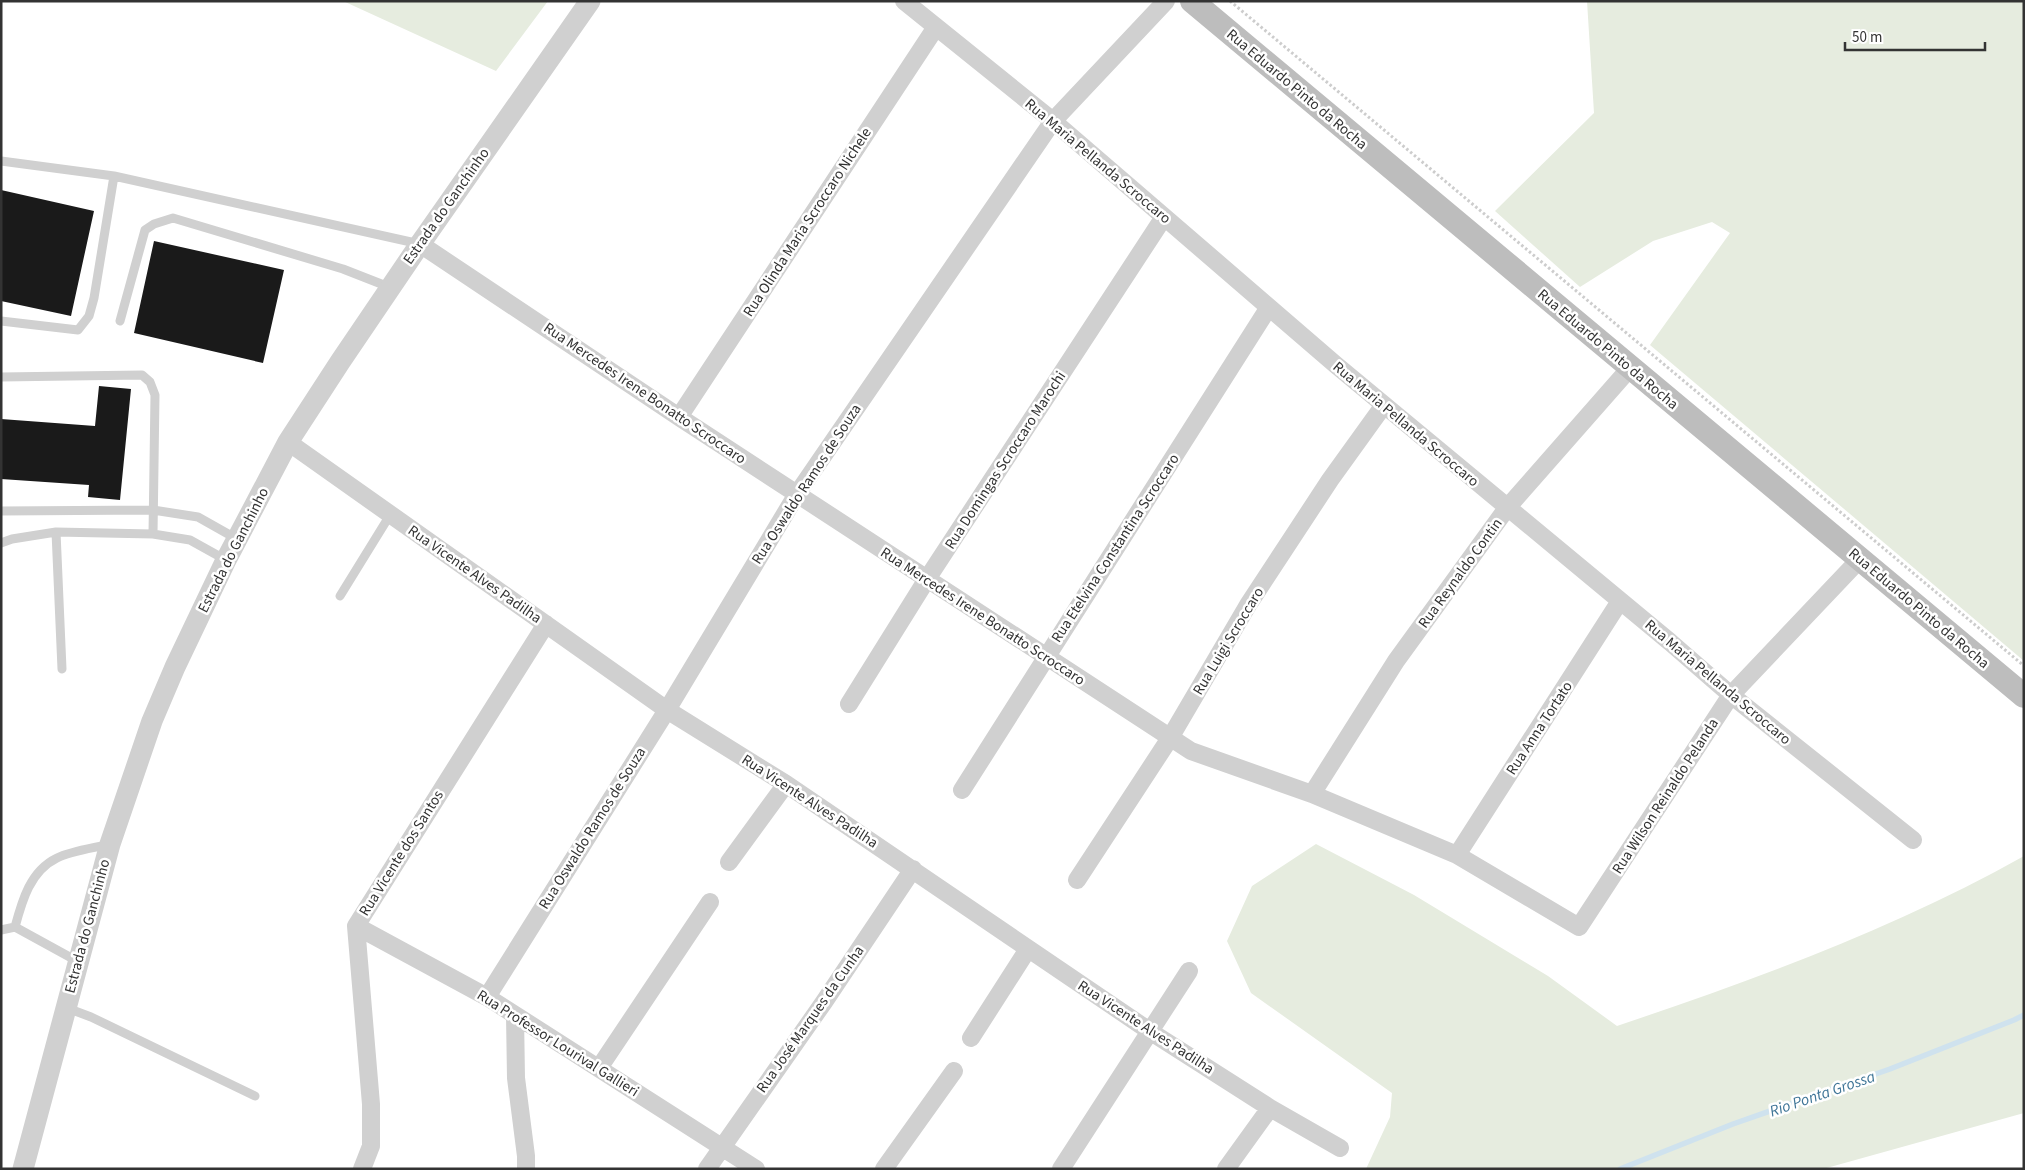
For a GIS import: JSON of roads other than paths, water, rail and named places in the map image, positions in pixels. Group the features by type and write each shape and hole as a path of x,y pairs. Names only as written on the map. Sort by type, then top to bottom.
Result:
{"main road":[{"name":"Rua Eduardo Pinto da Rocha","path":"1192,1 2024,696"}],"street":[{"name":"Estrada do Ganchinho","path":"23,1169 77,961 110,844 152,721 175,667 226,560 288,442 420,244 590,1"},
{"name":"Rua Maria Pellanda Scroccaro","path":"904,1 1053,121 1384,405 1731,695 1913,840"},
{"name":"Rua Oswaldo Ramos de Souza","path":"487,997 667,710 797,494 1053,121 1166,1"},
{"name":"Rua Olinda Maria Scroccaro Nichele","path":"679,417 936,27"},
{"name":"Rua Domingas Scroccaro Marochi","path":"849,704 927,579 1164,217"},
{"name":"Rua Mercedes Irene Bonatto Scroccaro","path":"420,244 679,417 1191,751 1312,794 1457,855 1579,927"},
{"name":"Rua Etelvina Constantina Scroccaro","path":"962,790 1269,307"},
{"name":"Rua Reynaldo Contin","path":"1312,794 1396,661 1507,508 1630,368"},
{"name":"Rua Luigi Scroccaro","path":"1077,880 1170,738 1248,605 1330,480 1384,405"},
{"name":"Rua Vicente Alves Padilha","path":"288,442 667,710 786,784 1151,1032 1270,1108 1340,1148"},
{"name":"Rua Wilson Reinaldo Pelanda","path":"1579,927 1731,695 1860,559"},
{"name":"Rua Anna Tortato","path":"1457,855 1620,601"},
{"name":"Rua Vicente dos Santos","path":"362,1169 371,1146 371,1104 356,926 546,624"},
{"path":"729,862 786,784"},
{"name":"Rua José Marques da Cunha","path":"707,1169 824,1002 913,869"},
{"path":"599,1068 710,902"},
{"name":"Rua Professor Lourival Gallieri","path":"356,926 487,997 756,1169"},
{"path":"971,1038 1028,949"},
{"path":"1061,1169 1189,971"},
{"path":"514,1015 516,1078 526,1169"},
{"path":"884,1169 954,1071"},
{"path":"1226,1169 1270,1108"}],"lane":[{"path":"1,160 114,176 420,244"},
{"path":"1,321 78,330 89,316 94,298 114,176"},
{"path":"120,320 145,230 154,224 173,218 343,268 390,288"},
{"path":"1,377 142,375 150,382 155,395 153,534"},
{"path":"1,510 153,510 198,517 238,539"},
{"path":"340,596 390,515"},
{"path":"56,532 62,669"},
{"path":"1,543 12,539 56,532 153,534 190,540 226,560"},
{"path":"15,927 27,890 42,869 57,858 110,844"},
{"path":"1,930 15,927 77,961"},
{"path":"65,1007 91,1017 255,1096"}],"waterway":[{"name":"Rio Ponta Grossa","path":"1620,1169 1733,1124 1890,1069 2024,1015"}]}
